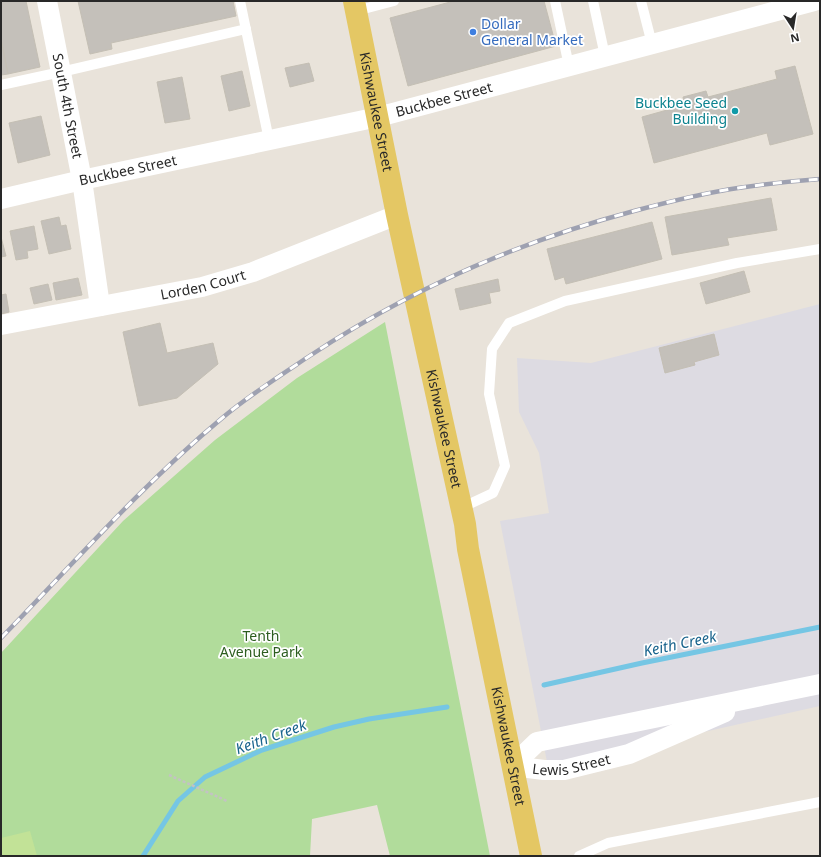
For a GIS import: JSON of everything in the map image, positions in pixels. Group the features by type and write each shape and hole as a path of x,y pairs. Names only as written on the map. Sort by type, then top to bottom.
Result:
{"main road":[{"name":"Kishwaukee Street","path":"355,6 378,117 396,216 461,508 530,856"}],"street":[{"name":"South 4th Street","path":"47,1 82,180 100,306"},
{"name":"Buckbee Street","path":"1,199 82,180 378,117 814,1"},
{"name":"Lorden Court","path":"1,325 202,287 253,272 396,216"},
{"name":"Lewis Street","path":"512,766 537,742 820,684"},
{"name":"Lewis Street","path":"512,766 544,770 564,770 629,754 762,696"}],"lane":[{"path":"240,1 269,140"},
{"path":"355,6 394,1"},
{"path":"555,1 569,66"},
{"path":"592,1 605,56"},
{"path":"641,1 652,44"},
{"path":"1,85 246,28"},
{"path":"461,508 493,494 505,466 489,394 492,348 508,323 565,301 737,263 820,249"},
{"path":"579,856 608,843 820,802"}],"path":[{"path":"169,776 227,802"}],"shaded area":[{"path":"820,304 820,706 548,767 500,521 549,513 539,453 519,412 517,358 591,363"}],"green space":[{"name":"Tenth Avenue Park","path":"385,322 490,856 390,856 377,805 312,819 310,856 1,856 1,653 123,521 215,440 297,378"},
{"path":"30,831 37,856 1,856 1,838"}],"building":[{"path":"1,1 26,1 40,67 8,74 1,40"},
{"path":"78,1 233,1 236,16 111,43 112,49 90,54"},
{"name":"Dollar General Market","path":"454,1 544,1 556,46 408,86 390,18"},
{"path":"1,40 8,74 1,75"},
{"path":"309,63 314,81 290,87 285,68"},
{"name":"Buckbee Seed Building","path":"795,66 813,134 770,145 767,133 654,163 642,117 685,105 683,97 706,91 708,97 777,79 775,71"},
{"path":"242,71 250,106 229,111 221,76"},
{"path":"182,77 190,119 165,123 157,82"},
{"path":"41,116 50,155 18,163 9,123"},
{"path":"771,198 777,230 727,238 729,245 672,255 665,217"},
{"path":"59,217 61,226 66,225 71,249 49,254 41,221"},
{"path":"652,222 662,259 566,284 564,277 555,280 547,249"},
{"path":"34,226 38,249 27,251 28,258 16,260 10,231"},
{"path":"1,237 6,256 1,257"},
{"path":"744,271 750,292 706,304 700,283"},
{"path":"78,278 82,295 56,300 53,283"},
{"path":"498,279 500,291 489,293 491,303 460,310 455,289"},
{"path":"48,284 52,300 34,304 30,288"},
{"path":"6,294 9,312 1,314 1,295"},
{"path":"160,323 167,353 213,343 218,364 177,398 139,406 123,332"},
{"path":"714,334 719,355 694,362 695,365 665,373 659,348"}],"waterway":[{"name":"Keith Creek","path":"544,685 642,663 820,627"},
{"name":"Keith Creek","path":"143,856 178,801 205,777 262,750 334,727 369,719 447,707"}],"railway":[{"path":"1,638 135,498 221,419 274,379 385,310 465,270 548,237 591,223 660,204 712,192 758,185 820,179"}],"place":[{"name":"Dollar General Market","path":"473,32"},
{"name":"Buckbee Seed Building","path":"735,111"}]}
